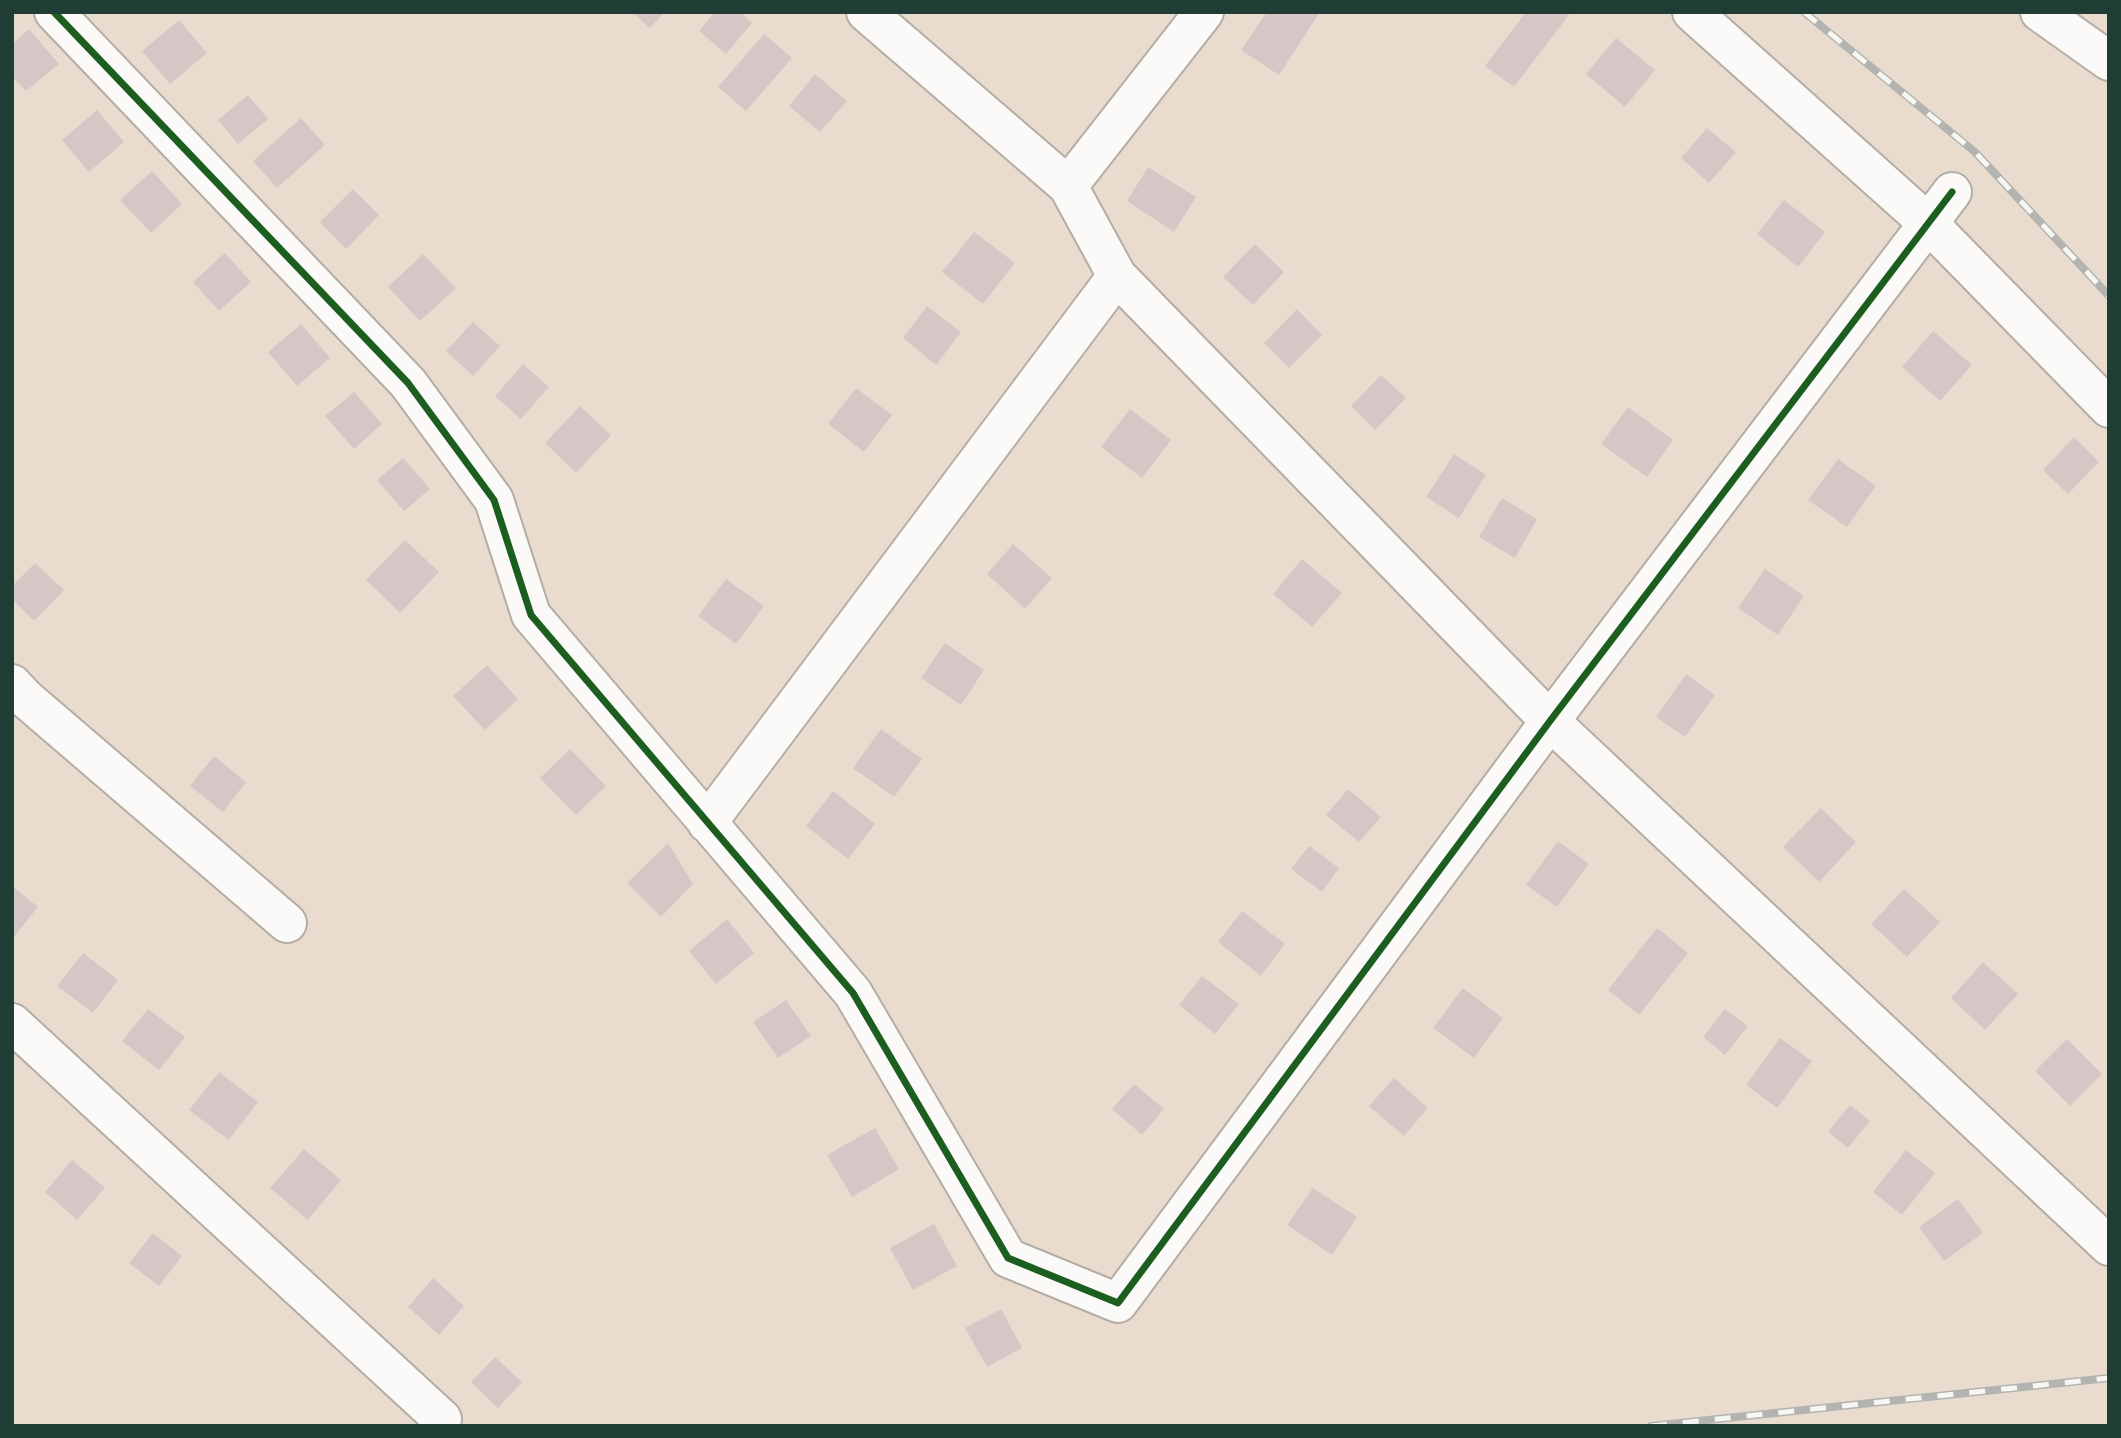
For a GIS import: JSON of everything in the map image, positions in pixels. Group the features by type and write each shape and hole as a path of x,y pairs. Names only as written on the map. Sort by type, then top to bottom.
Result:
{"street":[{"path":"54,12 408,383 494,500 531,615 853,993 1008,1258 1118,1303 1550,721 1952,192"},
{"path":"866,12 1068,186 1117,276 1550,721 2109,1246"},
{"path":"1068,186 1204,12"},
{"path":"1692,12 1928,223 2109,408"},
{"path":"2064,20 2109,61"},
{"path":"707,822 1117,276"},
{"path":"12,684 287,923"},
{"path":"12,1023 442,1419"}],"building":[{"path":"632,12 665,12 650,28"},
{"path":"715,12 740,12 752,23 726,54 699,31"},
{"path":"1267,12 1320,12 1279,75 1241,50"},
{"path":"1526,12 1571,12 1514,87 1485,66"},
{"path":"179,20 207,53 170,84 142,51"},
{"path":"29,29 59,64 26,91 12,76 12,44"},
{"path":"764,34 792,58 746,111 718,87"},
{"path":"1616,38 1655,70 1625,107 1586,74"},
{"path":"815,74 847,101 820,132 789,106"},
{"path":"248,95 268,119 238,144 218,120"},
{"path":"97,110 124,142 89,172 62,140"},
{"path":"301,118 325,145 277,188 253,161"},
{"path":"1707,128 1736,152 1709,183 1681,158"},
{"path":"1148,167 1196,197 1174,232 1127,201"},
{"path":"152,171 182,204 151,233 120,200"},
{"path":"353,189 379,215 346,249 320,222"},
{"path":"1784,200 1825,232 1798,267 1757,234"},
{"path":"974,232 1015,263 983,304 942,272"},
{"path":"1255,244 1284,272 1253,305 1223,277"},
{"path":"225,253 251,282 219,311 193,282"},
{"path":"423,254 456,288 420,321 388,287"},
{"path":"927,306 961,332 936,365 903,338"},
{"path":"1297,309 1322,335 1289,368 1264,343"},
{"path":"473,322 500,346 473,376 446,351"},
{"path":"301,324 330,358 297,386 268,352"},
{"path":"1933,331 1972,365 1940,401 1902,367"},
{"path":"523,364 549,387 521,419 495,396"},
{"path":"1381,375 1406,398 1375,430 1351,406"},
{"path":"856,388 892,415 864,452 828,424"},
{"path":"354,392 382,424 354,449 325,416"},
{"path":"580,406 611,435 576,473 545,443"},
{"path":"1628,407 1673,440 1647,477 1601,444"},
{"path":"1130,409 1171,440 1142,478 1101,447"},
{"path":"2074,437 2099,462 2068,494 2043,470"},
{"path":"1454,454 1486,475 1459,518 1426,497"},
{"path":"403,458 430,489 404,511 377,480"},
{"path":"1838,459 1876,486 1847,527 1808,500"},
{"path":"1502,498 1537,519 1515,558 1479,537"},
{"path":"405,540 439,572 400,613 366,580"},
{"path":"1013,544 1052,578 1025,609 987,574"},
{"path":"1302,559 1342,593 1312,627 1273,594"},
{"path":"35,563 64,590 34,621 12,599 12,586"},
{"path":"1765,569 1804,596 1778,635 1738,608"},
{"path":"726,579 764,606 736,644 698,616"},
{"path":"945,643 984,670 961,705 921,678"},
{"path":"487,665 518,699 485,730 453,696"},
{"path":"1686,674 1715,695 1685,737 1656,717"},
{"path":"881,729 922,759 894,797 853,768"},
{"path":"570,749 606,786 576,815 540,778"},
{"path":"214,756 246,782 223,812 190,786"},
{"path":"1348,789 1381,817 1359,842 1326,815"},
{"path":"833,791 875,824 848,859 806,826"},
{"path":"1821,808 1856,842 1819,882 1783,847"},
{"path":"1558,841 1589,864 1557,907 1526,885"},
{"path":"668,843 693,884 661,917 627,883"},
{"path":"1309,846 1339,868 1322,892 1291,869"},
{"path":"12,886 38,907 12,939"},
{"path":"1904,889 1940,922 1907,957 1871,924"},
{"path":"1242,911 1285,944 1261,976 1218,942"},
{"path":"727,919 754,953 716,984 689,951"},
{"path":"1657,928 1688,953 1639,1015 1608,990"},
{"path":"83,953 118,980 93,1013 57,986"},
{"path":"1983,962 2018,994 1985,1030 1951,998"},
{"path":"1202,976 1239,1004 1215,1034 1179,1005"},
{"path":"1463,988 1503,1018 1474,1058 1433,1028"},
{"path":"786,1000 811,1036 778,1058 753,1022"},
{"path":"148,1009 185,1037 159,1070 122,1041"},
{"path":"1725,1009 1748,1026 1725,1055 1703,1037"},
{"path":"1780,1038 1812,1061 1777,1108 1746,1085"},
{"path":"2067,1039 2102,1074 2070,1106 2035,1071"},
{"path":"219,1072 258,1102 229,1140 189,1110"},
{"path":"1394,1078 1428,1108 1404,1136 1369,1106"},
{"path":"1134,1084 1164,1109 1142,1135 1112,1109"},
{"path":"1850,1105 1870,1121 1848,1148 1828,1132"},
{"path":"875,1128 899,1169 852,1197 827,1155"},
{"path":"304,1149 341,1180 308,1220 270,1188"},
{"path":"1906,1150 1935,1173 1902,1215 1873,1192"},
{"path":"72,1160 105,1188 77,1220 45,1192"},
{"path":"1313,1188 1357,1217 1332,1255 1287,1225"},
{"path":"1958,1199 1983,1233 1944,1261 1919,1227"},
{"path":"934,1224 957,1266 913,1290 890,1248"},
{"path":"153,1233 182,1256 159,1286 129,1263"},
{"path":"433,1278 464,1306 439,1335 408,1307"},
{"path":"1001,1309 1022,1348 987,1367 965,1328"},
{"path":"495,1357 522,1382 498,1408 471,1382"}],"railway":[{"path":"1804,12 1975,152 2109,296"},
{"path":"1651,1426 2109,1378"}],"cycle path":[{"path":"54,12 408,383 494,500 531,615 853,993 1008,1258 1118,1303 1550,721 1952,192"}]}
